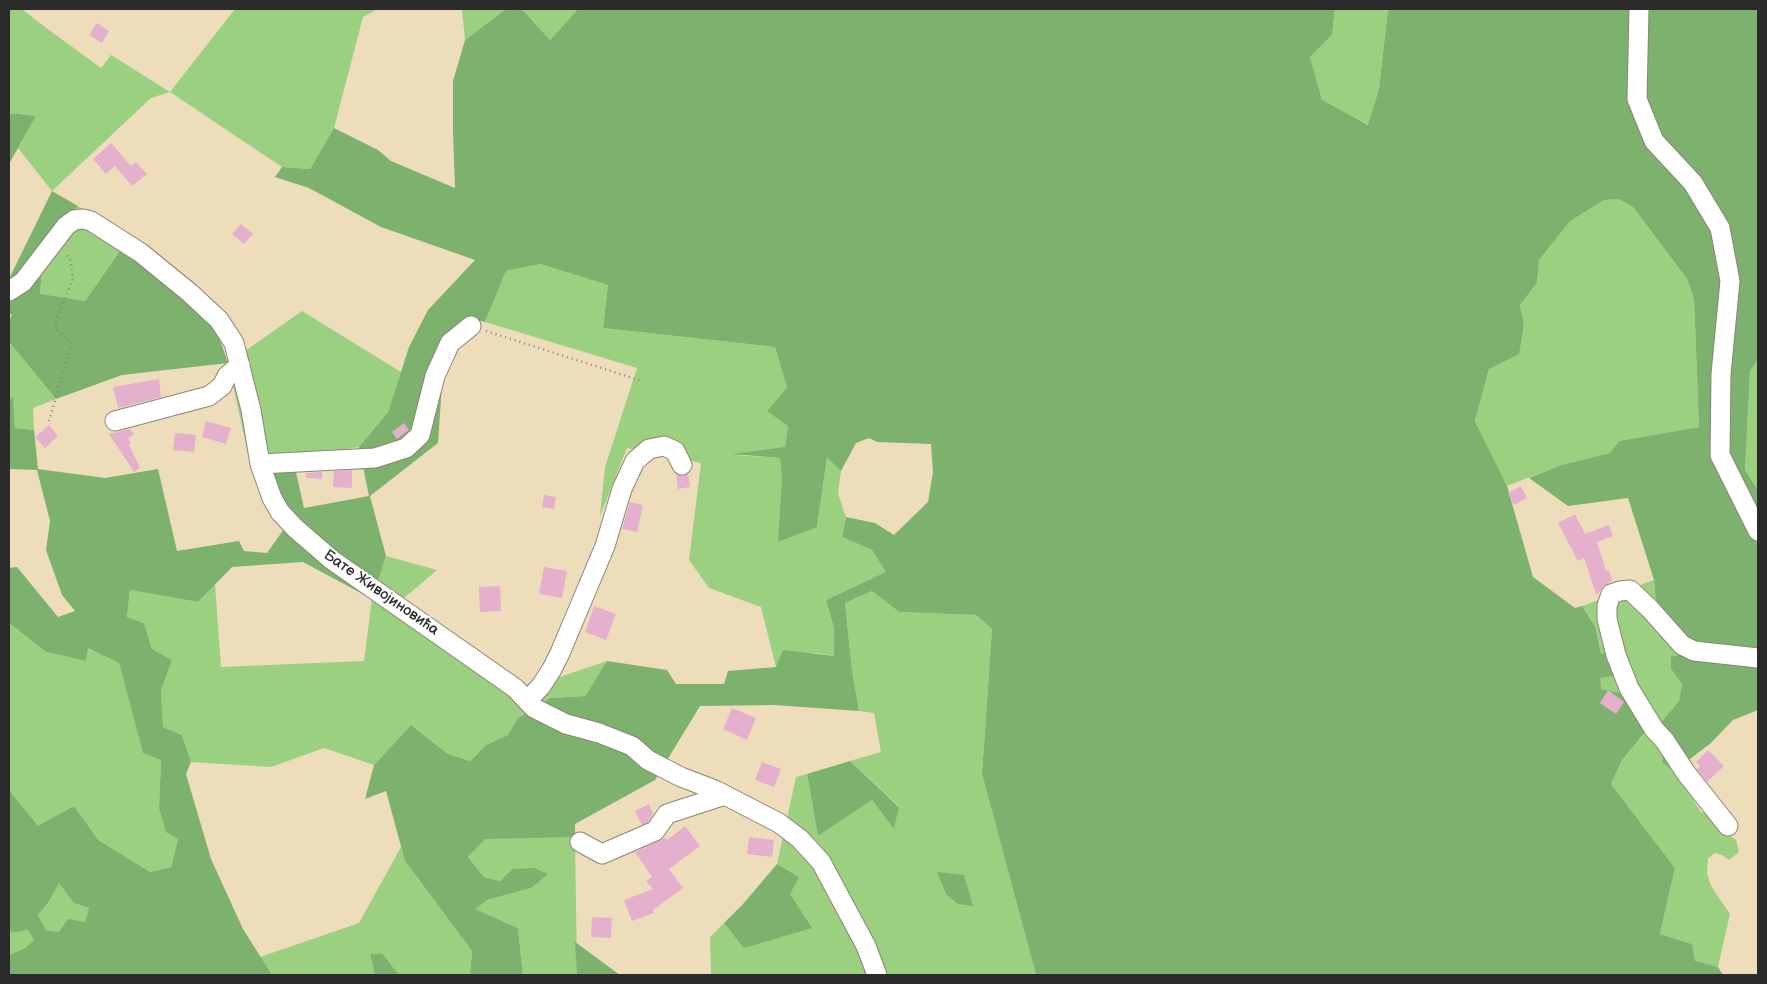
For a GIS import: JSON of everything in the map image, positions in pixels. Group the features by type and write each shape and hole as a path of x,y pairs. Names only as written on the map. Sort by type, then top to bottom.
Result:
{"street":[{"path":"1639,9 1637,99 1654,142 1693,183 1720,228 1730,281 1721,374 1720,455 1758,531"},
{"name":"Бате Живојиновића","path":"9,291 23,282 56,238 74,220 83,218 91,221 141,253 190,293 219,320 234,342 252,410 260,464 272,498 280,512 295,528 332,560 515,688 534,708 566,724 599,733 632,746 648,760 681,777 725,795 780,823 800,839 821,862 866,946 877,975"},
{"path":"260,464 375,458 406,448 420,435 435,376 450,342 470,326"},
{"path":"115,421 209,396 222,386 227,376 240,365"},
{"path":"527,701 552,669 560,652 605,546 622,489 635,461 649,449 664,446 675,451 682,465"},
{"path":"1728,826 1654,729 1629,688 1616,655 1607,619 1607,606 1611,594 1630,590 1682,645 1694,651 1758,658"},
{"path":"580,842 602,854 655,831 667,814 725,795"}],"path":[{"path":"49,421 72,343 56,330 56,320 73,279 70,260 56,238"},
{"path":"470,326 642,381"}],"green space":[{"path":"11,9 22,9 101,68 111,55 170,92 151,98 52,191 18,148 36,116 11,113 9,110 9,12"},
{"path":"235,9 378,9 363,17 334,128 310,169 282,167 170,92"},
{"path":"462,9 506,9 465,40"},
{"path":"506,9 522,9 550,40 578,9 1335,9 1332,35 1310,57 1322,100 1368,125 1379,89 1388,9 1758,9 1758,360 1750,371 1745,470 1758,491 1758,710 1733,720 1711,743 1674,771 1662,762 1665,751 1649,728 1622,760 1611,784 1675,868 1660,934 1692,944 1695,961 1718,967 1723,975 1036,975 982,774 992,629 976,615 899,612 872,591 845,603 852,670 859,711 774,705 700,706 655,780 575,824 575,837 485,839 468,857 484,877 500,881 512,869 534,868 548,874 531,888 487,900 475,909 518,928 523,975 470,975 472,951 405,861 386,791 365,799 374,765 411,725 448,754 470,761 486,745 508,735 518,718 550,698 585,696 607,661 667,670 676,684 724,684 728,671 776,667 783,650 834,656 834,628 826,600 886,572 872,550 842,537 846,517 875,523 894,535 928,502 933,472 931,444 877,442 869,438 856,443 841,471 827,457 817,527 778,542 782,479 780,458 732,454 785,447 788,426 767,411 787,388 775,347 603,328 608,285 540,264 506,271 485,322 473,319 442,384 438,443 370,496 386,556 372,599 303,562 232,567 198,602 130,590 127,617 144,623 152,649 172,660 161,691 163,727 182,735 191,762 186,774 211,859 243,929 272,975 9,975 9,955 25,948 34,940 28,930 12,933 9,931 9,790 38,826 74,806 98,840 150,872 171,867 178,839 166,832 159,808 161,760 143,753 119,663 88,648 86,661 46,652 9,623 9,568 17,567 58,617 75,611 62,595 46,550 50,521 37,470 9,469 9,400 13,397 15,428 34,430 38,469 105,478 158,469 177,551 239,541 244,551 267,553 284,529 270,515 248,453 293,459 304,508 369,496 359,447 388,412 409,347 428,310 475,260 381,227 309,188 275,177 282,167 310,169 334,128 378,150 391,161 455,188 453,81 465,40","holes":["1618,199 1633,207 1687,279 1694,299 1699,427 1619,441 1610,453 1561,465 1529,478 1568,506 1628,498 1654,580 1656,604 1684,654 1671,657 1671,669 1682,684 1679,701 1658,726 1631,695 1601,689 1600,678 1620,675 1613,651 1601,654 1595,626 1582,606 1575,608 1533,577 1507,486 1475,421 1489,369 1519,354 1524,324 1520,305 1537,283 1539,260 1570,221 1604,200","59,883 74,903 89,908 85,922 68,919 59,932 46,930 38,915 48,903"]},
{"path":"522,9 578,9 550,40"},
{"path":"1335,9 1388,9 1379,89 1369,125 1322,101 1310,57 1332,35"},
{"path":"11,113 36,116 9,164 9,117"},
{"path":"52,191 78,206 44,243 40,294 85,301 129,238 189,280 218,334 228,363 122,375 56,399 9,342 9,320 12,315 9,313 9,279"},
{"path":"1618,199 1633,207 1687,279 1694,299 1699,427 1619,441 1610,453 1561,465 1507,486 1475,421 1489,369 1524,324 1520,305 1537,283 1539,260 1570,220 1604,200"},
{"path":"78,206 129,238 85,301 40,295 44,243"},
{"path":"540,264 608,285 603,328 775,347 787,388 788,426 785,448 736,455 780,458 782,479 817,527 827,456 841,471 838,494 846,517 842,537 872,550 887,572 826,600 834,628 834,656 815,653 776,667 761,607 709,588 689,560 701,463 627,448 600,516 605,467 637,368 485,322 506,271"},
{"path":"302,311 401,372 388,412 359,447 293,459 248,453 228,363"},
{"path":"9,342 56,399 33,408 34,430 15,428 12,398 9,400"},
{"path":"1758,360 1757,490 1745,471 1750,371"},
{"path":"386,556 437,570 403,599 527,688 607,661 585,696 550,698 518,718 508,735 486,745 470,761 448,754 411,725 374,765 324,748 271,767 191,762 182,735 163,727 161,691 172,660 152,649 144,623 127,617 130,590 198,602 215,584 221,667 364,661 372,599"},
{"path":"1654,580 1656,605 1685,654 1671,669 1682,684 1679,701 1658,726 1631,695 1600,689 1600,678 1619,675 1601,654 1595,626 1582,606"},
{"path":"872,591 899,612 976,615 992,629 982,774 1036,975 711,975 710,937 724,923 745,948 789,894 799,877 777,864 796,777 807,774 818,836 872,800 894,828 899,806 850,761 881,752 874,713 859,711 852,670 845,603"},
{"path":"9,623 46,652 86,661 88,648 119,662 143,752 161,760 159,808 178,839 171,867 150,872 97,840 74,806 38,827 9,790"},
{"path":"1650,728 1700,811 1715,818 1724,832 1736,840 1739,852 1729,860 1715,853 1708,858 1707,873 1711,886 1730,914 1718,967 1695,962 1692,944 1660,934 1675,868 1611,784 1622,760"},
{"path":"850,761 899,807 894,829 872,800 818,836 807,774"},
{"path":"575,837 577,975 523,975 518,928 474,909 487,900 531,888 512,869 500,881 484,877 468,857 485,838"},
{"path":"401,847 405,861 472,951 470,975 398,975 382,953 370,954 375,975 272,975 260,957 359,923"},
{"path":"777,864 799,877 790,894 812,928 744,948 724,923"},
{"path":"937,872 964,875 973,906 958,904 946,894"},
{"path":"59,882 74,903 89,908 85,922 59,932 46,930 38,915 48,903"},
{"path":"28,930 34,940 25,948 9,955 9,931 12,933"},
{"path":"575,942 620,975 577,975"},
{"path":"382,953 398,975 375,975 370,954"}],"building":[{"path":"97,23 109,31 102,43 89,35"},
{"path":"111,143 131,166 136,162 147,174 132,186 115,166 106,174 93,159"},
{"path":"241,224 253,234 244,244 232,234"},
{"path":"159,379 161,397 118,408 113,387"},
{"path":"206,421 231,428 226,444 202,437"},
{"path":"404,423 409,430 397,439 392,432"},
{"path":"49,425 58,436 45,448 35,437"},
{"path":"130,429 134,434 128,438 131,443 129,445 140,468 134,472 109,434"},
{"path":"175,433 196,435 194,452 173,450"},
{"path":"352,470 352,488 333,487 334,471"},
{"path":"322,472 322,479 306,478 306,473"},
{"path":"676,474 682,476 688,474 690,487 678,489"},
{"path":"1521,486 1527,498 1514,505 1508,493"},
{"path":"544,495 556,497 554,509 542,507"},
{"path":"630,502 643,505 637,532 622,529"},
{"path":"1575,514 1585,534 1609,525 1613,536 1597,542 1606,571 1609,570 1612,581 1603,586 1599,593 1596,594 1584,558 1578,561 1558,523"},
{"path":"544,567 567,571 562,598 539,594"},
{"path":"500,586 501,611 480,612 479,587"},
{"path":"594,606 616,614 606,640 585,632"},
{"path":"1608,690 1624,702 1616,714 1600,703"},
{"path":"732,708 756,718 747,740 723,729"},
{"path":"1708,750 1724,766 1707,782 1697,769 1700,766 1696,762"},
{"path":"762,762 781,769 774,787 755,780"},
{"path":"649,804 653,814 648,822 642,825 635,811"},
{"path":"685,826 700,846 669,869 683,888 653,910 654,913 632,921 624,900 653,889 646,881 652,877 635,852 665,837 667,840"},
{"path":"749,837 774,840 772,857 747,854"},
{"path":"592,917 612,918 611,938 591,937"}]}
